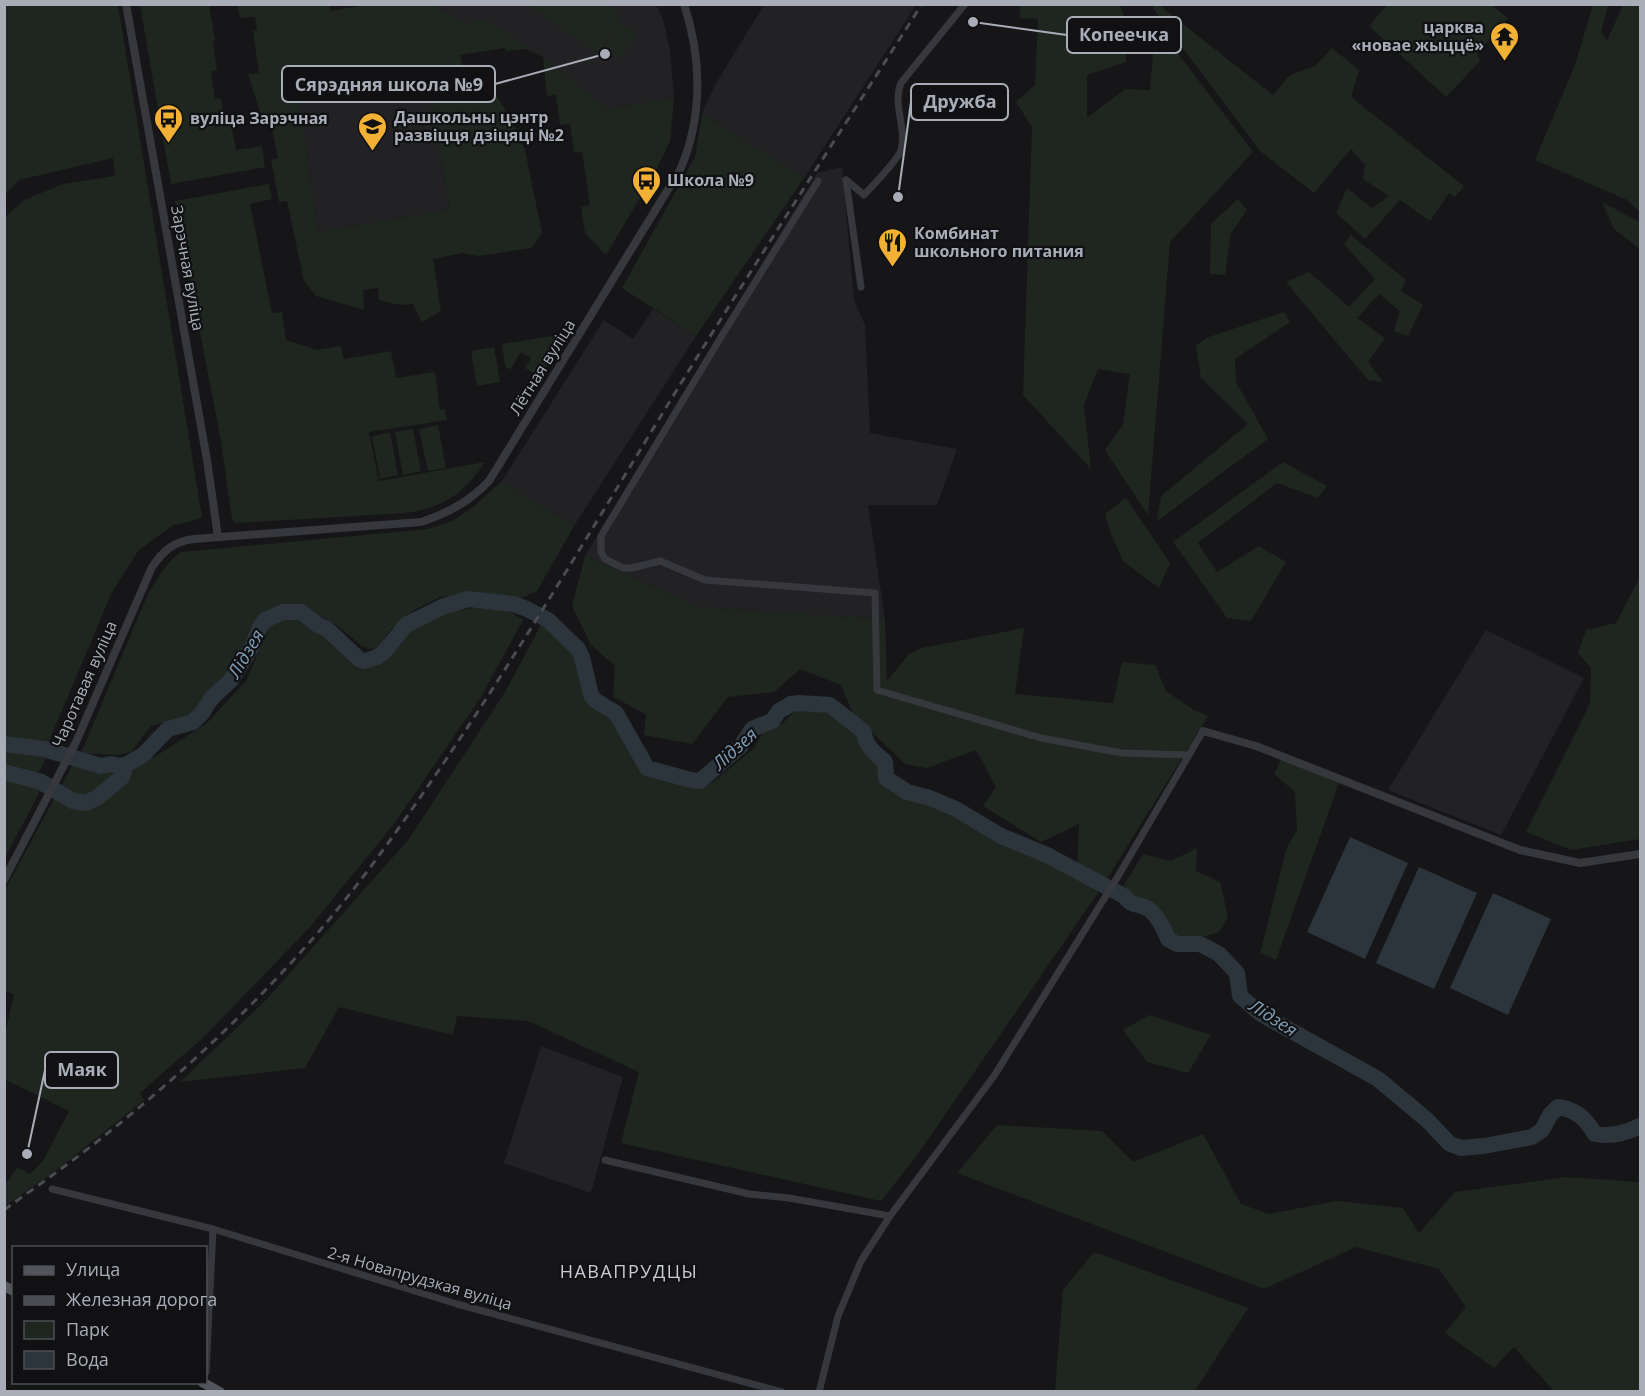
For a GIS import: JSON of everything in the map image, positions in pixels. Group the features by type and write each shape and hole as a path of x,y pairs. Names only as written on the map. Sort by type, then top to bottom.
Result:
{"main road":[{"path":"204,1384 220,1392"}],"street":[{"name":"Зарэчная вуліца","path":"126,4 207,460 218,537"},
{"name":"Лётная вуліца","path":"218,537 421,522 453,510 474,496 489,481 680,170 690,147 697,101 697,73 696,51 684,4"},
{"path":"861,286 846,180 864,195 900,153 902,133 897,99 901,83 965,4"},
{"path":"818,181 721,336 601,536 601,552 605,559 623,568 640,567 660,561 705,580 875,593 877,690 1041,738 1122,753 1189,755"},
{"name":"Чаротавая вуліца","path":"4,880 76,742 152,567 162,552 174,544 183,540 218,537"},
{"path":"819,1392 838,1316 861,1261 890,1216 994,1076 1117,878 1203,731 1256,747 1520,850 1580,863 1641,854"},
{"path":"604,1160 749,1194 789,1198 890,1216"},
{"name":"2-я Новапрудзкая вуліца","path":"52,1189 213,1228 457,1304 782,1392"},
{"path":"207,1351 213,1228"}],"shaded area":[{"path":"434,5 656,5 663,19 670,51 674,97 608,109 543,57 486,20 465,24"},
{"path":"764,5 916,5 804,178 702,113 715,85"},
{"name":"Дашкольны цэнтр развіцця дзіцяці №2","path":"424,69 450,209 318,232 298,92"},
{"path":"842,167 854,300 865,325 870,433 957,449 937,505 868,505 885,619 700,607 585,556 817,173"},
{"path":"653,309 696,336 574,526 502,481 604,320 633,339"},
{"path":"1486,630 1584,678 1501,835 1388,790"},
{"path":"541,1046 623,1077 591,1193 504,1163"}],"green space":[{"path":"533,4 607,5 623,16 598,53 531,7"},
{"path":"1388,4 1491,5 1508,18 1477,54 1480,61 1446,97 1369,26"},
{"path":"4,5 118,5 202,517 173,525 138,551 112,592 47,746 5,736 5,217 24,200 63,184 115,176 113,158 19,180 5,195"},
{"path":"140,5 209,5 217,70 211,72 215,99 221,98 225,124 231,123 236,150 262,146 265,167 171,184"},
{"path":"237,5 329,5 330,11 367,5 434,5 465,24 486,19 543,57 526,49 505,51 505,48 460,55 468,93 492,89 510,117 525,150 542,233 531,248 478,256 463,253 433,259 441,311 422,322 413,304 400,305 379,300 378,288 363,290 364,310 316,296 304,281 287,201 279,202 271,160 278,158 271,124 264,125 248,74 259,73 253,31 257,30 255,17 240,18","holes":["424,70 450,209 318,232 298,92"]},
{"path":"1020,5 1120,5 1127,27 1126,62 1087,75 1087,118 1125,89 1150,90 1153,54 1173,47 1253,152 1170,242 1148,515 1105,450 1123,425 1130,374 1098,369 1084,405 1091,469 1023,395 1032,127 1016,102 1035,85 1038,19 1020,18"},
{"path":"1154,5 1159,5 1273,95 1290,75 1315,66 1332,48 1359,70 1351,97 1464,186 1455,197 1449,193 1430,221 1400,200 1365,239 1336,213 1347,188 1372,208 1389,196 1363,179 1365,165 1351,149 1314,193 1260,151 1153,8"},
{"path":"1593,5 1608,5 1601,32 1607,41 1623,5 1640,5 1640,212 1627,200 1535,160 1575,65"},
{"path":"621,22 637,33 619,60 603,49"},
{"path":"543,57 608,109 674,97 670,141 654,174 606,255 585,233 581,207 590,205 582,152 574,153 570,124 560,125 556,95 547,96"},
{"path":"978,83 985,86 993,95 998,106 996,112 986,115 977,114 963,102 969,90"},
{"path":"702,113 804,178 696,336 622,288 695,157"},
{"path":"269,184 272,199 250,204 272,313 282,312 286,340 317,350 341,346 344,359 391,351 396,378 435,372 440,410 444,409 447,420 369,432 379,481 485,462 461,491 442,503 406,513 235,523 232,519 221,442 175,201"},
{"path":"1238,199 1247,210 1231,233 1225,275 1210,274 1211,224"},
{"path":"1602,202 1640,222 1640,249 1614,229"},
{"path":"1351,235 1406,280 1401,291 1423,305 1408,336 1394,331 1400,311 1379,294 1357,318 1385,338 1368,362 1383,382 1368,380 1286,282 1309,272 1349,307 1375,279 1344,244"},
{"path":"1284,312 1290,322 1235,359 1236,382 1268,439 1157,521 1161,496 1248,424 1201,378 1196,346 1206,338"},
{"path":"566,334 540,377 525,368 531,358 521,352 510,370 505,366 502,344"},
{"path":"494,347 500,382 477,386 471,351"},
{"path":"438,425 446,468 428,471 419,429"},
{"path":"413,429 421,471 403,475 395,432"},
{"path":"390,432 398,475 380,479 372,436"},
{"path":"1283,462 1327,486 1318,498 1277,483 1198,543 1217,572 1259,546 1286,562 1251,621 1227,618 1173,542"},
{"path":"502,481 574,526 537,591 520,599 473,594 440,597 416,609 390,630 379,647 370,649 362,646 335,624 303,608 288,606 266,612 254,626 231,670 192,714 151,726 131,752 116,755 81,753 147,596 166,566 181,552 428,529 452,521 473,507"},
{"path":"1126,498 1170,563 1159,588 1123,561 1111,534 1105,514"},
{"path":"585,556 700,607 885,619 887,681 909,654 922,648 1024,628 1015,694 1113,703 1122,662 1155,665 1166,691 1194,710 1208,716 1102,887 918,1154 881,1201 621,1143 639,1072 528,1021 457,1016 453,1035 339,1007 305,1068 180,1082 266,1000 409,839 505,692 542,623 576,651 583,679 592,696 613,712 627,731 637,758 644,769 703,787 713,782 753,749 763,732 783,723 796,710 831,712 839,714 853,724 870,750 883,760 885,777 893,787 903,793 931,801 1001,840 1077,872 1079,824 1041,842 983,806 996,787 976,750 927,768 905,764 853,714 841,685 800,669 774,692 728,697 692,744 644,735 646,714 613,697 615,666 591,645 572,606"},
{"path":"1640,577 1640,839 1571,850 1526,832 1590,703 1591,668 1578,653 1586,630 1616,623"},
{"path":"475,608 509,611 523,620 481,697 394,824 309,928 206,1035 140,1093 144,1100 58,1169 5,1206 5,1182 7,1183 17,1167 30,1174 43,1161 69,1111 4,1079 5,1035 14,994 5,991 5,890 55,797 65,805 91,808 111,793 142,762 156,756 207,723 246,681 272,622 290,616 316,626 339,648 361,663 390,655 419,623 431,616"},
{"path":"4,747 48,754 37,776 5,764"},
{"path":"1281,759 1339,783 1276,960 1260,953 1286,849 1297,830 1295,792 1274,774"},
{"path":"74,762 101,768 123,767 106,788 93,797 82,800 60,789"},
{"path":"5,778 41,786 5,858"},
{"path":"1197,848 1196,871 1220,882 1228,917 1219,932 1177,944 1168,939 1164,927 1148,908 1130,903 1119,893 1143,854 1171,861"},
{"path":"1149,1015 1211,1035 1188,1073 1147,1062 1123,1030"},
{"path":"997,1125 1102,1131 1133,1162 1203,1134 1241,1204 1269,1214 1337,1201 1403,1208 1419,1233 1455,1192 1566,1177 1640,1182 1640,1391 1554,1391 1514,1347 1494,1368 1445,1333 1466,1307 1439,1269 1356,1247 1264,1289 957,1173"},
{"path":"1094,1252 1248,1308 1195,1391 1055,1391 1063,1290"}],"water":[{"path":"1350,837 1408,863 1365,959 1307,932"},
{"path":"1419,867 1477,893 1434,989 1376,963"},
{"path":"1493,893 1551,919 1508,1015 1450,988"}],"waterway":[{"name":"Лідзея","path":"4,744 44,749 101,766 126,765 144,754 168,729 193,722 211,699 231,680 253,645 265,620 283,612 301,612 327,629 359,659 365,661 384,652 406,625 442,607 468,599 513,604 548,620 578,649 591,695 596,701 616,713 647,768 700,781 741,746 752,729 772,721 779,711 791,704 799,703 830,705 864,732 868,745 885,762 886,778 907,792 930,798 956,809 1001,836 1047,855 1124,896 1131,903 1149,909 1162,926 1168,939 1177,944 1200,944 1219,954 1237,973 1240,996 1261,1014 1378,1079 1427,1120 1450,1144 1461,1148 1532,1137 1542,1130 1550,1115 1558,1107 1580,1116 1595,1134 1618,1134 1640,1126"},
{"path":"4,772 41,782 73,801 86,803 98,797 122,777 126,765"}],"railway":[{"path":"4,1210 109,1132 163,1087 216,1038 292,962 366,873 494,687 708,339 922,4"}],"place":[{"name":"Копеечка","path":"973,22"},
{"name":"Сярэдняя школа №9","path":"605,54"},
{"name":"царква «новае жыццё»","path":"1505,62"},
{"name":"вуліца Зарэчная","path":"169,144"},
{"name":"Дашкольны цэнтр развіцця дзіцяці №2","path":"373,152"},
{"name":"Дружба","path":"898,197"},
{"name":"Школа №9","path":"646,206"},
{"name":"Комбинат школьного питания","path":"893,268"},
{"name":"Маяк","path":"27,1154"}],"district":[{"name":"НАВАПРУДЦЫ","path":"629,1272"}]}
